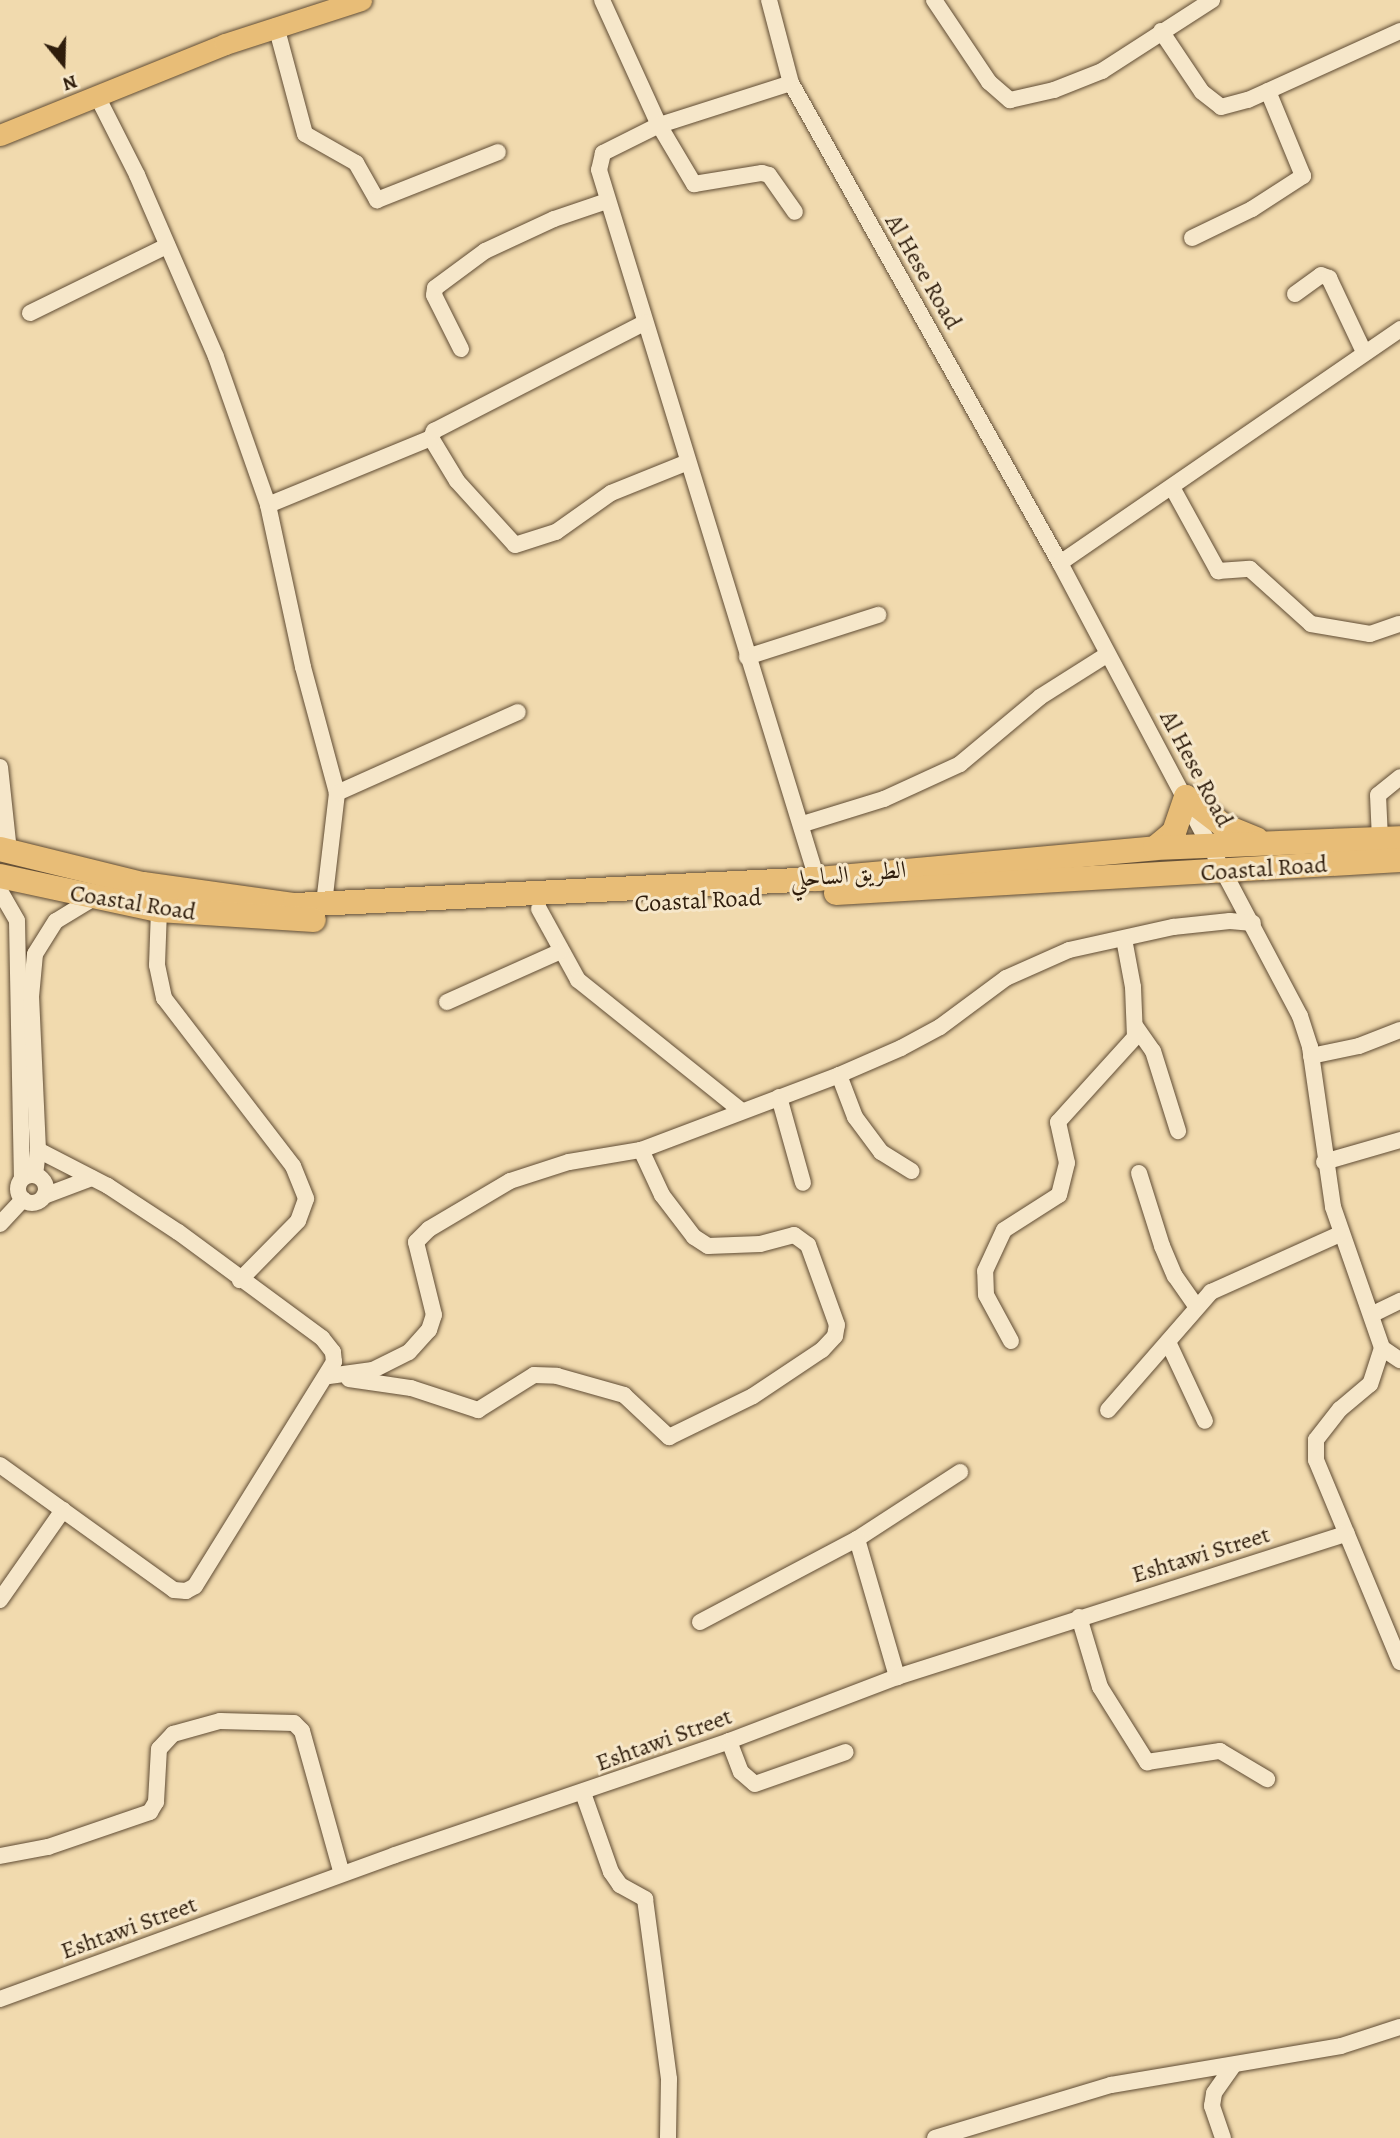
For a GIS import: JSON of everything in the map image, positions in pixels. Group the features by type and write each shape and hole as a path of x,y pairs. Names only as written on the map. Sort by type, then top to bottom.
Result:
{"highway":[{"path":"1154,848 1181,821 1186,797 1224,826 1268,842"},
{"name":"الطريق الساحلي","path":"295,905 817,879 1154,848 1390,839"},
{"name":"Coastal Road","path":"5,850 143,884 295,905"},
{"name":"Coastal Road","path":"0,876 92,899 159,910 298,921 1225,872 1400,860"}],"main road":[{"path":"0,135 276,26 361,0"}],"street":[{"path":"602,0 659,124 694,184 762,173 769,175 795,212"},
{"name":"Al Hese Road","path":"769,0 791,83 1060,563 1300,1016 1311,1056 1324,1162 1340,1234 1373,1314 1381,1348"},
{"path":"934,0 989,82 1010,100 1054,90 1102,71 1212,0"},
{"path":"276,26 305,134 356,163 377,200 498,152"},
{"path":"1161,31 1210,102 1230,107 1400,31"},
{"path":"791,83 659,124 601,156 607,201 747,657 803,824 817,879"},
{"path":"1192,238 1252,209 1303,176 1268,91"},
{"path":"97,96 216,357 268,505 303,667 337,793 324,904"},
{"path":"461,349 433,295 435,288 485,251 554,219 607,201"},
{"path":"30,313 167,246"},
{"path":"1295,294 1321,275 1329,278 1364,352"},
{"path":"268,505 431,438 434,431 644,323"},
{"path":"1060,563 1173,489 1400,329"},
{"path":"431,438 457,481 515,545 556,532 611,493 688,462"},
{"path":"1173,489 1218,571 1250,569 1311,624 1370,634 1399,624"},
{"path":"747,657 878,615"},
{"path":"803,824 884,799 960,764 1040,697 1108,654"},
{"path":"337,793 518,712"},
{"path":"0,767 5,850"},
{"path":"1390,839 1378,795 1400,777"},
{"path":"0,891 18,921 33,1177 44,1196"},
{"path":"33,1177 38,1150 32,997 35,954 56,921 92,899"},
{"path":"539,909 559,952 578,980 740,1110"},
{"path":"159,910 157,965 164,998 270,1133 293,1166 306,1199 298,1221 240,1280"},
{"path":"329,1376 373,1370 409,1352 429,1331 434,1315 416,1242 429,1229 510,1181 569,1162 641,1150 740,1110 839,1075 940,1027 1006,978 1069,950 1214,922 1253,923"},
{"path":"1124,939 1136,1027 1153,1051 1178,1131"},
{"path":"447,1002 559,952"},
{"path":"1011,1341 986,1294 985,1271 1004,1230 1059,1195 1067,1163 1058,1122 1128,1049 1136,1027"},
{"path":"1311,1056 1359,1046 1400,1030"},
{"path":"839,1075 855,1117 881,1153 912,1171"},
{"path":"779,1097 803,1183"},
{"path":"1324,1162 1400,1140"},
{"path":"0,1465 174,1590 186,1591 195,1586 329,1376 333,1352 322,1338 178,1232 92,1178 38,1150"},
{"path":"329,1376 411,1388 478,1410 534,1375 556,1376 624,1395 669,1437 753,1396 822,1350 835,1336 837,1325 808,1245 794,1235 760,1244 708,1246 694,1237 662,1195 641,1150"},
{"path":"62,1164 33,1177 18,1188 23,1199 34,1203 44,1196 92,1178"},
{"path":"1139,1173 1166,1256 1197,1307"},
{"path":"0,1224 23,1199"},
{"path":"1108,1410 1212,1292 1246,1274 1340,1234"},
{"path":"1373,1314 1400,1301"},
{"path":"1168,1342 1205,1421"},
{"path":"1400,1360 1381,1348 1370,1384 1340,1409 1316,1440 1321,1476 1348,1533 1400,1662"},
{"path":"700,1622 857,1539 960,1472"},
{"path":"0,1600 63,1510"},
{"name":"Eshtawi Street","path":"0,1999 342,1874 729,1741 897,1677 1348,1533"},
{"path":"857,1539 897,1677"},
{"path":"1079,1617 1100,1687 1147,1762 1220,1751 1267,1779"},
{"path":"0,1856 48,1847 150,1812 156,1802 159,1749 173,1734 220,1721 294,1723 302,1731 342,1874"},
{"path":"729,1741 741,1772 755,1784 846,1752"},
{"path":"583,1793 611,1871 620,1885 645,1899 669,2079 668,2138"},
{"path":"935,2138 1111,2085 1232,2067 1341,2046 1400,2027"},
{"path":"1223,2138 1212,2106 1214,2093 1232,2067"}]}
